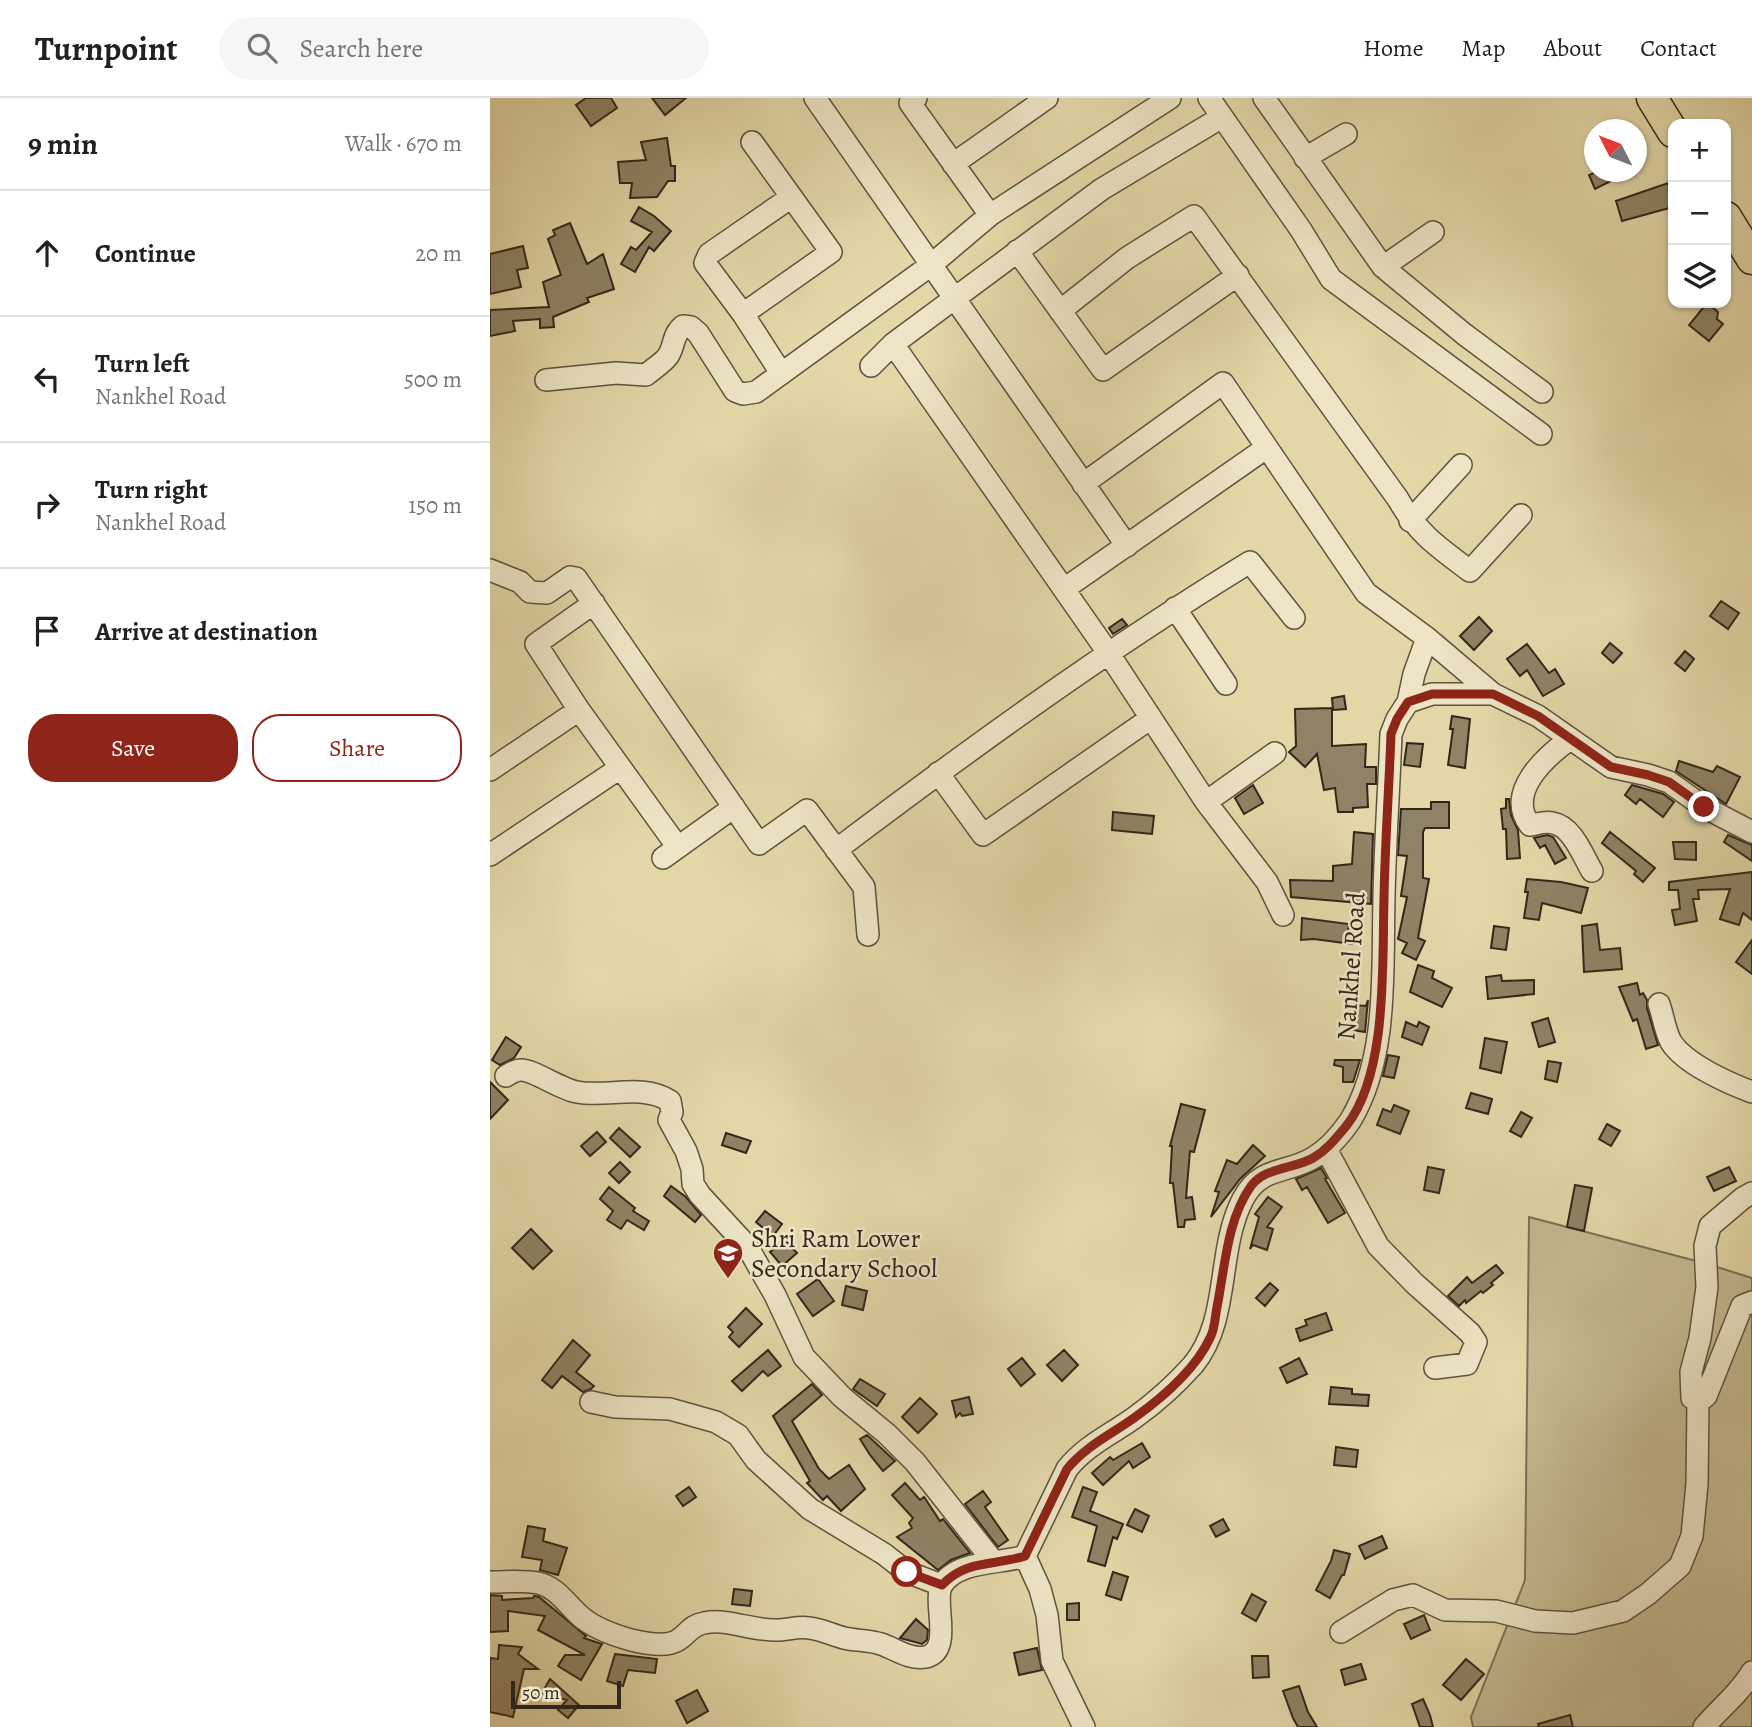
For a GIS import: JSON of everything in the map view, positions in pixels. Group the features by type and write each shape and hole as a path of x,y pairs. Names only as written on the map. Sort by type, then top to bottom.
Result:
{"highway":[{"path":"1652,98 1668,124"},
{"path":"1731,225 1752,259"}],"street":[{"path":"816,98 1127,546"},
{"path":"916,98 909,103 990,215"},
{"path":"953,164 1047,98"},
{"path":"546,380 616,373 646,375 669,356 672,341 683,326 691,327 698,333 735,391 743,394 756,391 931,265 990,215 1170,98"},
{"path":"1209,98 1301,230 1331,279 1541,434"},
{"path":"1265,98 1383,267 1464,334 1542,392"},
{"path":"871,366 893,344 1102,189 1222,117"},
{"path":"1305,158 1346,134"},
{"path":"743,313 831,252 752,142"},
{"path":"781,373 743,313 705,263 709,254 790,198"},
{"path":"1060,311 1127,258 1194,216 1398,499 1410,522 1431,543 1469,571 1521,514"},
{"path":"1383,267 1433,232"},
{"path":"1017,251 1103,370 1238,275"},
{"path":"893,344 1109,654 1206,802 1267,882 1283,915"},
{"path":"1083,484 1223,383 1366,593 1427,638 1493,694 1538,716 1611,767 1669,782 1704,807 1752,832"},
{"path":"1064,589 1266,448"},
{"path":"1410,522 1461,465"},
{"path":"836,850 938,773 1175,608 1250,562 1294,618"},
{"path":"490,570 520,582 530,592 547,593 570,577 576,578 759,844 807,810 864,887 868,935"},
{"path":"593,603 536,644 620,768 670,852 734,807"},
{"path":"1175,608 1226,684"},
{"name":"Nankhel Road","path":"1025,1556 1067,1469 1077,1457 1099,1439 1134,1418 1194,1364 1211,1336 1230,1236 1242,1200 1253,1182 1266,1174 1311,1159 1326,1149 1349,1123 1366,1091 1381,1016 1391,734 1408,702 1414,674 1427,638"},
{"path":"1408,702 1432,694 1493,694"},
{"path":"490,770 579,710"},
{"path":"938,773 983,835 1151,718"},
{"path":"1570,739 1531,776 1521,797 1524,817 1530,825 1550,822 1562,825 1574,839 1592,871"},
{"path":"1206,802 1275,753"},
{"path":"493,847 620,768"},
{"path":"1659,1004 1671,1041 1683,1055 1711,1073 1752,1092"},
{"path":"506,1076 518,1070 526,1071 577,1092 643,1092 670,1101 672,1107 669,1120 686,1151 692,1169 693,1184 747,1246 775,1295 804,1357 842,1397 887,1434 915,1462 993,1561"},
{"path":"1326,1149 1378,1246 1476,1342 1466,1364 1435,1368"},
{"path":"1698,1402 1692,1398 1691,1373 1700,1338 1707,1287 1706,1246 1710,1226 1752,1193"},
{"path":"1698,1402 1706,1396 1742,1307 1752,1302"},
{"path":"591,1402 615,1407 670,1409 716,1422 738,1435 756,1460 810,1509 884,1554 907,1572 942,1585"},
{"path":"1341,1632 1393,1600 1413,1595 1445,1610 1496,1611 1535,1621 1573,1623 1623,1611 1648,1594 1680,1566 1692,1536 1697,1484 1698,1402"},
{"path":"490,1582 538,1583 555,1591 580,1616 600,1629 653,1644 677,1642 691,1627 705,1622 776,1630 806,1627 843,1638 879,1643 911,1657 928,1657 935,1652 941,1639 939,1594 942,1585 951,1575 993,1561 1015,1560 1025,1556 1040,1589 1047,1615 1052,1661 1084,1727"},
{"path":"1704,1727 1723,1704 1745,1684 1752,1672"}],"shaded area":[{"path":"1529,1217 1752,1278 1752,1727 1473,1727 1471,1717 1525,1580"}],"building":[{"path":"586,98 611,98 617,108 591,126 576,105"},
{"path":"652,98 686,98 665,115"},
{"path":"667,138 671,166 675,166 675,181 668,181 657,197 630,198 632,183 620,183 618,162 646,160 641,142"},
{"path":"1592,182 1609,182 1595,189"},
{"path":"1668,183 1668,208 1622,221 1616,201"},
{"path":"639,207 671,231 654,251 649,247 635,272 621,264 631,247 636,250 652,232 631,221"},
{"path":"570,223 587,264 603,254 614,289 587,298 589,302 553,317 554,327 540,328 540,319 513,321 515,331 490,336 490,310 549,307 543,282 561,275 548,239 555,235 553,230"},
{"path":"523,246 528,268 517,270 521,287 490,294 490,254"},
{"path":"1703,308 1713,308 1718,312 1717,319 1723,324 1709,341 1689,325"},
{"path":"1721,601 1739,613 1728,629 1710,616"},
{"path":"1479,617 1492,631 1474,650 1460,636"},
{"path":"1122,619 1127,625 1113,634 1109,628"},
{"path":"1610,643 1622,653 1613,663 1602,653"},
{"path":"1527,644 1549,673 1555,669 1564,684 1543,696 1527,670 1520,676 1507,659"},
{"path":"1685,651 1694,659 1685,671 1675,663"},
{"path":"1344,696 1346,709 1333,710 1332,698"},
{"path":"1332,708 1332,746 1366,744 1365,767 1376,767 1376,784 1367,784 1368,807 1353,808 1353,812 1338,812 1335,788 1324,790 1317,754 1305,767 1289,752 1296,746 1295,709"},
{"path":"1452,716 1470,719 1465,768 1448,765"},
{"path":"1407,743 1423,744 1420,767 1404,765"},
{"path":"1679,761 1713,772 1717,766 1740,777 1726,804 1676,771"},
{"path":"1253,785 1263,803 1244,814 1235,798"},
{"path":"1632,785 1663,794 1674,802 1663,817 1640,799 1636,804 1625,795"},
{"path":"1506,799 1509,799 1511,815 1518,830 1520,858 1507,859 1506,829 1503,829 1501,809 1506,808"},
{"path":"1431,802 1449,802 1449,828 1425,828 1423,832 1423,878 1429,879 1418,938 1425,941 1416,960 1402,953 1407,943 1398,939 1407,897 1401,896 1407,856 1398,855 1401,809 1431,809"},
{"path":"1113,812 1154,816 1152,834 1112,830"},
{"path":"1354,832 1373,834 1371,904 1291,897 1290,880 1333,881 1333,866 1352,864"},
{"path":"1610,832 1655,868 1643,882 1634,874 1636,871 1602,843"},
{"path":"1547,835 1553,837 1566,858 1555,864 1545,845 1540,848 1534,838"},
{"path":"1728,835 1752,845 1752,861 1724,842"},
{"path":"1673,842 1696,842 1696,860 1675,859"},
{"path":"1752,872 1752,920 1743,913 1739,925 1720,919 1730,889 1698,890 1699,899 1693,899 1697,921 1675,925 1672,910 1680,909 1678,890 1669,890 1669,882"},
{"path":"1527,879 1588,888 1581,913 1542,903 1539,920 1524,918"},
{"path":"1302,918 1349,924 1348,932 1353,932 1352,944 1301,940"},
{"path":"1597,924 1600,950 1620,948 1622,969 1584,972 1582,926"},
{"path":"1494,926 1509,928 1506,950 1491,948"},
{"path":"1752,940 1752,974 1736,962"},
{"path":"1418,965 1434,971 1432,978 1452,988 1442,1007 1410,992"},
{"path":"1501,975 1502,981 1534,980 1534,994 1488,999 1486,977"},
{"path":"1637,983 1640,995 1643,993 1647,1000 1658,1045 1646,1049 1637,1019 1633,1021 1619,987"},
{"path":"1368,1000 1365,1032 1352,1030 1355,1005 1366,1006"},
{"path":"1548,1018 1555,1042 1539,1047 1532,1023"},
{"path":"1406,1022 1417,1027 1419,1022 1429,1027 1422,1045 1402,1037"},
{"path":"506,1037 521,1047 514,1058 500,1065 492,1060"},
{"path":"1485,1038 1507,1042 1501,1073 1480,1068"},
{"path":"1388,1055 1399,1057 1394,1078 1383,1076"},
{"path":"1335,1060 1360,1060 1353,1082 1343,1082 1343,1067 1334,1065"},
{"path":"1548,1061 1561,1063 1557,1082 1545,1079"},
{"path":"490,1082 508,1100 490,1119"},
{"path":"1471,1093 1492,1099 1488,1114 1466,1108"},
{"path":"1181,1104 1205,1110 1194,1152 1190,1151 1186,1198 1192,1197 1195,1219 1185,1220 1184,1227 1178,1227 1173,1183 1170,1183 1170,1146"},
{"path":"1394,1105 1409,1111 1400,1134 1377,1125 1383,1109 1391,1112"},
{"path":"1521,1112 1532,1118 1521,1137 1510,1131"},
{"path":"1607,1124 1620,1131 1611,1146 1599,1139"},
{"path":"619,1128 640,1147 630,1157 610,1138"},
{"path":"597,1132 606,1142 590,1156 581,1146"},
{"path":"726,1133 751,1141 746,1153 722,1145"},
{"path":"1253,1145 1265,1156 1240,1179 1211,1217 1219,1192 1215,1191 1227,1160 1237,1164"},
{"path":"620,1162 630,1172 619,1183 609,1173"},
{"path":"1428,1167 1444,1170 1439,1193 1424,1190"},
{"path":"1729,1167 1736,1181 1714,1191 1707,1177"},
{"path":"1321,1168 1345,1213 1328,1223 1307,1187 1302,1190 1296,1179"},
{"path":"1575,1185 1592,1188 1584,1231 1567,1227"},
{"path":"671,1186 686,1197 701,1215 695,1222 664,1196"},
{"path":"609,1187 635,1208 633,1211 649,1221 644,1230 627,1220 621,1229 607,1220 613,1211 600,1199"},
{"path":"1268,1197 1282,1207 1267,1227 1273,1229 1267,1250 1253,1245 1250,1249 1259,1217 1255,1214"},
{"path":"765,1211 782,1224 773,1236 756,1222"},
{"path":"531,1229 552,1251 533,1269 512,1248"},
{"path":"785,1240 797,1253 782,1266 770,1252"},
{"path":"1496,1265 1503,1273 1483,1293 1481,1291 1459,1306 1448,1296 1467,1277 1472,1283"},
{"path":"818,1279 834,1301 813,1316 797,1294"},
{"path":"1270,1283 1278,1290 1265,1306 1256,1298"},
{"path":"846,1286 867,1291 863,1310 842,1305"},
{"path":"746,1308 762,1324 739,1347 729,1337 733,1332 728,1327"},
{"path":"1326,1313 1332,1330 1300,1341 1296,1329 1307,1325 1305,1320"},
{"path":"573,1340 590,1355 576,1372 594,1386 583,1392 562,1376 552,1388 542,1380"},
{"path":"768,1350 781,1366 768,1376 763,1371 742,1391 732,1381"},
{"path":"1064,1350 1078,1365 1062,1381 1047,1365"},
{"path":"1022,1358 1035,1374 1021,1386 1008,1369"},
{"path":"1299,1358 1307,1374 1287,1383 1280,1368"},
{"path":"860,1379 885,1394 877,1406 853,1389"},
{"path":"812,1384 822,1395 792,1421 819,1469 829,1479 849,1465 865,1489 841,1511 827,1496 823,1500 807,1483 810,1481 773,1416"},
{"path":"1331,1387 1352,1389 1352,1394 1369,1395 1368,1406 1329,1404"},
{"path":"969,1397 973,1414 962,1416 960,1413 956,1417 952,1401"},
{"path":"920,1398 937,1414 918,1433 902,1417"},
{"path":"867,1435 895,1461 883,1471 860,1439"},
{"path":"1142,1443 1150,1457 1133,1468 1129,1461 1103,1485 1092,1473 1110,1457 1113,1460"},
{"path":"1336,1447 1358,1450 1356,1467 1334,1465"},
{"path":"905,1483 920,1500 924,1497 940,1521 943,1519 970,1553 951,1560 938,1570 897,1537 912,1528 909,1523 913,1518 892,1495"},
{"path":"689,1487 696,1497 683,1506 676,1496"},
{"path":"1083,1487 1097,1492 1090,1511 1123,1524 1117,1539 1113,1537 1105,1566 1088,1561 1097,1526 1072,1517"},
{"path":"983,1491 991,1502 985,1507 1008,1540 998,1547 965,1504"},
{"path":"1135,1509 1149,1516 1142,1532 1127,1525"},
{"path":"1223,1519 1229,1530 1216,1537 1210,1526"},
{"path":"528,1526 545,1529 543,1541 567,1548 558,1575 540,1570 542,1560 522,1557"},
{"path":"1382,1536 1387,1548 1365,1559 1359,1546"},
{"path":"1334,1550 1350,1554 1344,1575 1330,1598 1316,1590"},
{"path":"1113,1572 1128,1577 1121,1600 1106,1595"},
{"path":"734,1589 752,1591 750,1606 732,1604"},
{"path":"1252,1594 1266,1602 1256,1621 1242,1613"},
{"path":"490,1595 502,1596 502,1600 539,1597 586,1636 584,1638 602,1644 581,1680 558,1666 565,1655 585,1655 538,1630 545,1616 508,1611 508,1631 490,1632"},
{"path":"1079,1603 1079,1620 1067,1620 1067,1604"},
{"path":"1424,1615 1430,1630 1411,1639 1404,1624"},
{"path":"916,1619 928,1630 927,1640 922,1644 900,1638"},
{"path":"499,1645 522,1647 518,1654 538,1669 524,1669 513,1717 490,1712 490,1658 498,1659"},
{"path":"1037,1648 1042,1670 1019,1675 1014,1653"},
{"path":"615,1654 657,1659 655,1673 628,1670 623,1686 607,1681"},
{"path":"1252,1656 1268,1656 1269,1677 1253,1678"},
{"path":"1466,1659 1484,1674 1461,1700 1443,1685"},
{"path":"1361,1664 1366,1679 1345,1685 1341,1670"},
{"path":"550,1679 579,1705 568,1718 558,1710 567,1700 542,1693"},
{"path":"1299,1686 1308,1712 1317,1727 1298,1727 1293,1718 1283,1691"},
{"path":"697,1690 708,1711 687,1723 676,1701"},
{"path":"1423,1699 1433,1727 1420,1727 1412,1704"},
{"path":"1570,1715 1573,1727 1539,1727 1538,1724"}],"place":[{"name":"Shri Ram Lower Secondary School","path":"728,1280"}],"route":[{"path":"907,1572 942,1585 951,1575 979,1564 1015,1560 1025,1556 1067,1469 1077,1457 1099,1439 1134,1418 1194,1364 1211,1336 1230,1236 1242,1200 1253,1182 1266,1174 1311,1159 1326,1149 1349,1123 1366,1091 1381,1016 1391,734 1408,702 1432,694 1451,692 1493,694 1538,716 1593,757 1611,767 1669,782 1704,807"}]}
